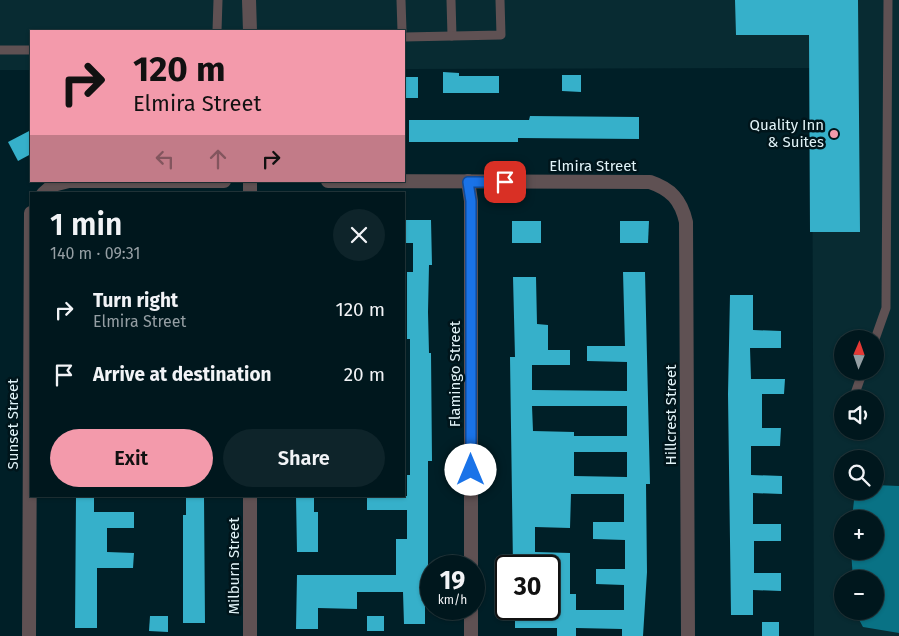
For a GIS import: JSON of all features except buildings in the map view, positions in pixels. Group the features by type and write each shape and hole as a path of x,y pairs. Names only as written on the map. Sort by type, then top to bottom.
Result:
{"street":[{"path":"250,0 250,30"},
{"path":"45,192 53,185 69,182"},
{"name":"Elmira Street","path":"405,182 650,182 661,186 675,196"},
{"name":"Flamingo Street","path":"468,182 471,201 471,555"},
{"name":"Hillcrest Street","path":"675,196 684,210 686,222 688,636"},
{"name":"Sunset Street","path":"30,497 30,636"},
{"name":"Milburn Street","path":"250,497 250,636"},
{"path":"471,620 471,636"}],"lane":[{"path":"218,0 218,30"},
{"path":"401,0 402,30"},
{"path":"452,0 452,36"},
{"path":"405,37 500,35 500,0"},
{"path":"878,330 886,308 888,0"},
{"path":"0,50 30,50"}],"shaded area":[{"path":"0,0 899,0 899,636 814,636 812,68 405,69 405,30 30,30 30,70 0,70"}],"water":[{"path":"884,485 899,486 899,633 863,627 859,620 884,620 884,570 852,570 852,560 884,560 884,510 853,510 854,500 884,500"}],"place":[{"name":"Quality Inn & Suites","path":"834,134"}],"route":[{"path":"471,470 471,201 468,182 505,182"}]}
